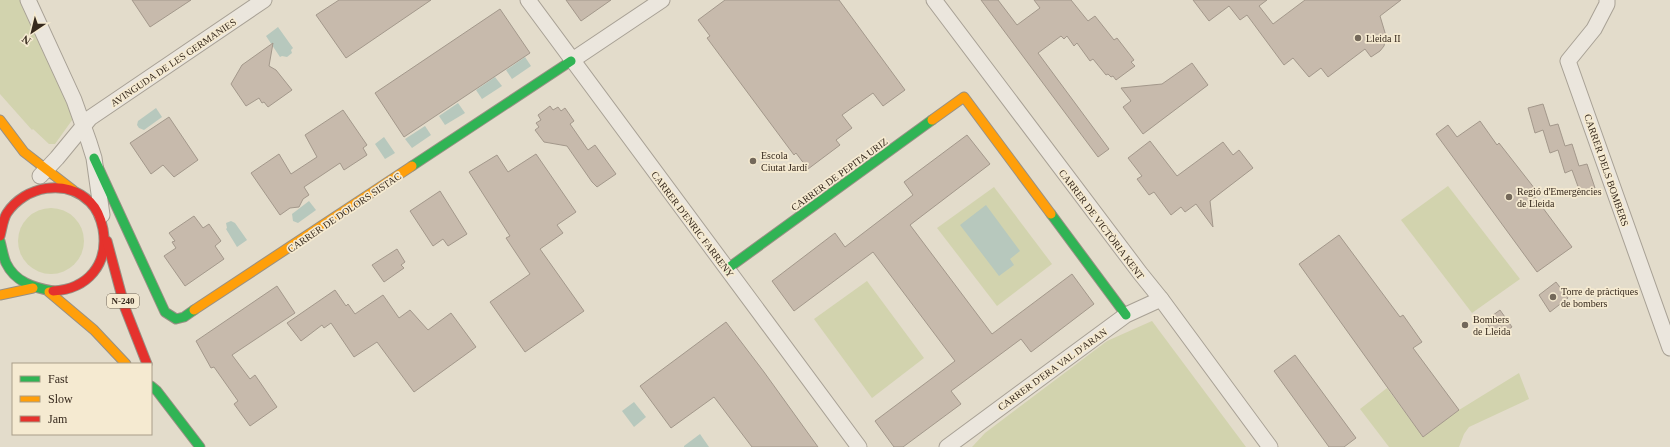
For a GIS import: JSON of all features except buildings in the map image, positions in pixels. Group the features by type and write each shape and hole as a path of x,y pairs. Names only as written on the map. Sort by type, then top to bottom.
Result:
{"street":[{"path":"0,241 4,259 11,271 21,281 33,288 49,292 63,291 76,286 92,274 103,256 104,229 94,158 74,100 28,0"},
{"name":"AVINGUDA DE LES GERMANIES","path":"22,196 84,127 90,118 264,0"},
{"name":"CARRER D'ENRIC FARRENY","path":"528,0 571,61 859,447"},
{"name":"CARRER DE DOLORS SISTAC","path":"94,158 164,312 176,319 184,317 220,295 662,0"},
{"name":"CARRER DE VICTÒRIA KENT","path":"934,0 1161,299 1270,447"},
{"name":"CARRER DELS BOMBERS","path":"1607,0 1594,29 1568,61 1670,348"},
{"name":"CARRER DE PEPITA URIZ","path":"727,269 964,97 1126,314"},
{"name":"N-240","path":"0,120 24,152 47,168 92,204 104,229 125,308 147,363"},
{"name":"N-240","path":"0,236 4,219 11,206 22,196 36,189 52,186 76,192"},
{"name":"N-240","path":"1,207 4,219"},
{"path":"0,295 33,288"},
{"path":"49,292 94,330 125,363"},
{"name":"CARRER D'ERA VAL D'ARAN","path":"947,447 1126,314 1161,299"},
{"path":"154,389 200,447"}],"green space":[{"path":"0,0 23,0 75,116 55,144 49,144 33,129 32,130 0,94"},
{"path":"1448,186 1520,279 1472,313 1401,220"},
{"path":"994,187 1052,264 997,306 937,228"},
{"path":"51,208 63,211 74,218 81,229 84,241 81,253 74,264 63,271 51,274 39,271 28,264 21,253 18,241 21,229 28,218 39,211"},
{"path":"867,281 924,358 872,398 814,319"},
{"path":"1152,321 1246,447 972,447 985,433 1107,341"},
{"path":"1519,373 1529,399 1469,427 1464,434 1459,447 1389,447 1360,409 1387,388 1423,437 1459,410"}],"shaded area":[{"path":"278,27 293,48 291,50 292,53 287,57 280,57 266,36"},
{"path":"525,57 531,66 512,79 506,70"},
{"path":"495,77 502,86 482,99 476,90"},
{"path":"458,103 465,113 445,125 439,116"},
{"path":"156,108 162,117 144,130 139,128 137,125 138,121"},
{"path":"425,126 431,135 412,148 405,139"},
{"path":"384,137 395,153 385,159 375,144"},
{"path":"309,201 316,210 298,223 293,221 292,214"},
{"path":"986,205 1020,251 1010,259 1014,265 999,276 960,225"},
{"path":"231,221 235,223 247,240 237,247 226,229 226,223"},
{"path":"634,402 646,417 634,427 622,411"},
{"path":"700,434 709,447 684,447 684,446"}],"traffic: fast":[{"path":"412,166 571,61"},
{"path":"727,269 932,120"},
{"path":"94,158 165,312 176,319 184,317 194,310"},
{"path":"1051,214 1126,315"},
{"path":"0,241 6,263 14,275 32,286 53,291"},
{"path":"152,387 157,391 200,447"}],"traffic: slow":[{"path":"932,120 964,97 1051,214"},
{"path":"0,120 24,152 73,190"},
{"path":"194,310 412,166"},
{"path":"0,295 33,288"},
{"path":"49,292 94,330 125,363"}],"traffic: jam":[{"path":"0,236 7,213 15,204 35,191 46,188 69,190 80,194 90,202 98,214 103,229 103,253 99,263 86,280 65,289 53,291"},
{"path":"107,241 125,308 147,363"}],"place":[{"name":"Lleida II","path":"1358,38"},
{"name":"Escola Ciutat Jardí","path":"753,161"},
{"name":"Regió d'Emergències de Lleida","path":"1509,197"},
{"name":"Torre de pràctiques de bombers","path":"1553,297"},
{"name":"Bombers de Lleida","path":"1465,325"}]}
